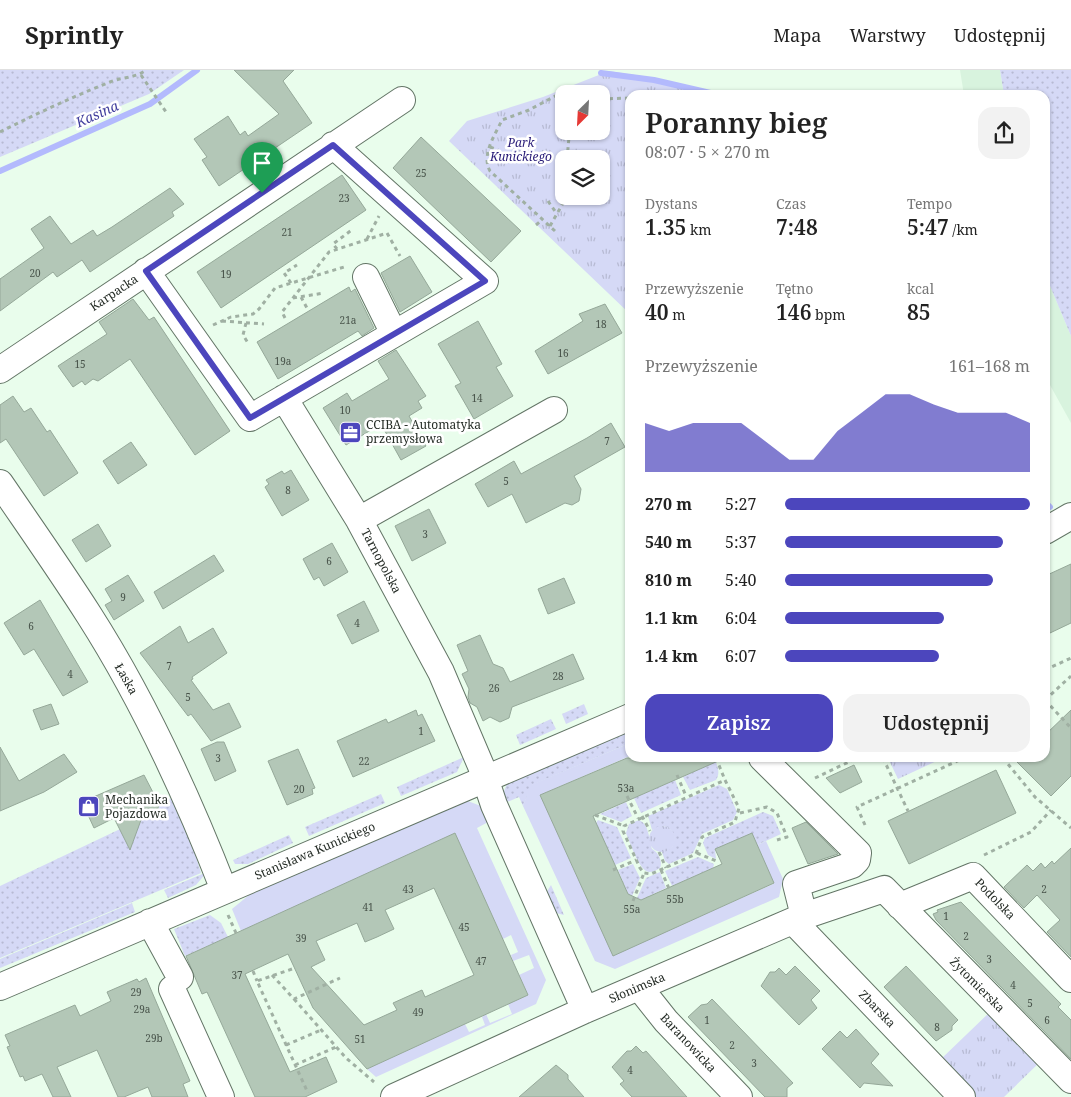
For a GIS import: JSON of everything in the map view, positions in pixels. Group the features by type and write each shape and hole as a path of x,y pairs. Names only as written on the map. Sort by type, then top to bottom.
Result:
{"street":[{"name":"Karpacka","path":"0,370 402,100"},
{"path":"146,271 250,418 288,403 394,334 485,281 333,145"},
{"path":"366,277 394,334"},
{"path":"288,403 359,520"},
{"name":"Tarnopolska","path":"554,410 359,520 441,672 494,805 585,1010"},
{"name":"Łaska","path":"0,484 90,616 147,717 201,831 224,890"},
{"path":"1050,528 1071,516"},
{"name":"Stanisława Kunickiego","path":"0,987 625,719"},
{"path":"766,762 858,853 857,860 852,865 796,884 798,918"},
{"name":"Podolska","path":"892,898 973,876 1071,979"},
{"name":"Słonimska","path":"384,1090 585,1010 798,918 892,898"},
{"name":"Żytomierska","path":"892,898 1071,1080"},
{"name":"Zbarska","path":"798,918 962,1097"},
{"path":"150,922 221,1097"},
{"name":"Baranowicka","path":"639,987 666,1021 739,1097"}],"path":[{"path":"0,132 81,93 115,80 141,74 146,70"},
{"path":"141,74 166,112"},
{"path":"555,96 529,110 502,120 486,160 490,171 555,231"},
{"path":"610,99 625,98"},
{"path":"490,147 498,150"},
{"path":"548,201 558,214"},
{"path":"550,226 562,205"},
{"path":"536,225 542,220"},
{"path":"337,249 333,244 353,228"},
{"path":"285,318 282,312 329,252 387,233 400,256"},
{"path":"291,283 284,273 297,265"},
{"path":"193,338 219,321 253,314 259,310 275,288 310,276"},
{"path":"293,298 324,293"},
{"path":"301,297 308,310"},
{"path":"219,321 264,324"},
{"path":"246,323 243,335 248,343"},
{"path":"1050,668 1071,658"},
{"path":"1050,695 1071,676"},
{"path":"1050,705 1071,728"},
{"path":"718,762 740,813"},
{"path":"818,776 848,762"},
{"path":"885,762 908,811"},
{"path":"866,829 858,807 955,762"},
{"path":"1006,762 1035,797 1071,828"},
{"path":"676,775 686,796"},
{"path":"624,826 642,816 725,780"},
{"path":"627,796 638,818"},
{"path":"644,873 651,874 697,853 702,837 735,822 740,813 767,807 777,813 787,837 777,840"},
{"path":"980,857 1031,832 1051,810"},
{"path":"595,815 624,826"},
{"path":"642,816 650,831"},
{"path":"624,826 623,831 644,873"},
{"path":"659,852 666,868"},
{"path":"697,853 719,862"},
{"path":"613,870 636,860"},
{"path":"661,870 670,891"},
{"path":"633,901 644,873"},
{"path":"229,920 236,933"},
{"path":"257,981 292,969"},
{"path":"253,971 308,1094"},
{"path":"272,975 336,1047 384,1090"},
{"path":"294,999 340,978"},
{"path":"286,1045 321,1030"},
{"path":"295,1064 336,1047"}],"shaded area":[{"path":"960,70 1000,70 1003,90 963,90"},
{"path":"1050,286 1071,336 1071,423 1050,385"}],"green space":[{"path":"0,70 184,70 149,94 0,157"},
{"path":"1000,70 1071,70 1071,336 1050,286 1050,90 1003,90"},
{"name":"Park Kunickiego","path":"609,71 641,76 684,90 625,90 625,309 449,141 467,121 555,92 555,140 610,140 610,85 573,85"},
{"path":"584,704 588,714 566,724 562,714"},
{"path":"551,719 556,729 520,745 516,735"},
{"path":"625,733 625,745 532,785 523,806 519,797 505,803 503,794 508,781"},
{"path":"625,745 625,758 540,795 613,955 773,884 757,845 766,841 783,879 779,897 615,969 595,961 523,806 531,785"},
{"path":"464,757 457,772 401,796 397,787"},
{"path":"706,762 715,762 718,769 716,780 690,790 683,777 707,765"},
{"path":"890,762 934,762 898,779"},
{"path":"675,780 681,795 641,813 634,798"},
{"path":"719,785 727,789 737,812 733,820 702,834 693,853 669,864 665,861 662,852 672,847 674,834 664,826 652,830 648,816"},
{"path":"381,794 385,803 309,836 305,827"},
{"path":"172,798 191,840 201,873 0,958 0,886 156,812 159,807 157,803"},
{"path":"465,800 481,806 490,821 477,828 546,980 536,1004 376,1077 367,1069 465,1024 469,1032 485,1025 482,1017 486,1014 490,1023 512,1014 508,1004 528,995 519,975 534,968 529,955 513,961 511,955 518,952 511,935 503,939 455,834 241,931 232,909 249,895"},
{"path":"626,802 632,816 621,822 600,814"},
{"path":"763,812 773,816 781,834 757,845 715,849 716,859 708,855 703,843 705,838"},
{"path":"598,820 617,827 631,858 615,865 596,823"},
{"path":"639,820 647,828 652,849 658,854 660,860 660,868 652,872 642,867 635,856 626,833 629,824"},
{"path":"662,826 671,830 675,839 671,848 662,852 653,848 649,839 653,830"},
{"path":"289,835 293,843 248,864 235,864 233,860"},
{"path":"698,857 714,864 713,868 672,886 665,871"},
{"path":"633,864 640,878 632,896 629,896 618,870"},
{"path":"207,872 196,885 168,898 164,890"},
{"path":"660,872 666,888 641,900 637,898 646,878"},
{"path":"551,885 564,915 556,913 546,893"},
{"path":"132,903 135,912 0,968 0,959"},
{"path":"210,915 221,923 228,937 185,956 174,929"},
{"path":"993,1009 1041,1061 1004,1097 976,1097 940,1060"}],"building":[{"path":"234,70 294,70 283,81 312,123 219,186 202,160 207,157 194,139 228,116 240,135 245,131 248,136 279,114"},
{"path":"421,137 521,231 491,262 393,168"},
{"path":"342,175 366,210 221,308 197,272"},
{"path":"170,188 184,204 172,212 174,216 90,272 82,260 57,277 53,272 0,311 0,279 44,248 31,229 50,216 71,244 93,230 97,236"},
{"path":"410,256 432,292 400,312 381,273"},
{"path":"349,287 351,292 355,289 374,328 362,336 358,331 278,379 257,342"},
{"path":"133,299 149,320 154,317 230,431 195,455 130,359 98,381 93,379 85,385 82,381 73,387 58,366 107,334 99,322"},
{"path":"605,304 622,333 548,374 535,351 583,321 579,314"},
{"path":"478,321 502,364 496,367 513,396 474,419 455,386 461,383 438,344"},
{"path":"396,350 426,396 418,401 422,408 409,416 426,446 401,460 381,424 346,445 323,408 347,393 352,401 389,379 378,361"},
{"path":"13,396 24,412 31,408 47,432 50,430 78,473 44,496 6,439 0,443 0,405"},
{"path":"611,423 625,447 574,476 581,489 579,501 572,505 565,503 526,523 512,494 488,507 475,484 514,461 521,474"},
{"path":"131,442 147,465 118,484 103,461"},
{"path":"291,470 309,500 282,516 265,487 269,484 266,480 282,471 284,474"},
{"path":"429,509 446,543 412,561 395,526"},
{"path":"98,524 111,546 86,562 72,540"},
{"path":"332,543 348,572 324,586 319,577 314,580 303,559"},
{"path":"214,555 224,571 163,609 154,592"},
{"path":"1071,564 1071,623 1050,633 1050,574"},
{"path":"128,575 144,601 114,620 105,605 112,601 105,589"},
{"path":"564,578 575,603 548,614 538,589"},
{"path":"40,600 88,682 63,696 34,649 24,655 4,623"},
{"path":"364,601 379,631 352,644 337,615"},
{"path":"180,626 188,643 213,628 227,653 192,677 193,679 191,680 213,710 229,703 241,727 211,741 191,714 188,716 140,653"},
{"path":"480,635 493,664 503,668 510,682 573,654 584,679 512,707 509,718 500,722 490,717 483,721 477,707 470,703 468,697 469,689 462,674 468,671 457,645"},
{"path":"51,704 59,724 41,730 33,710"},
{"path":"416,710 418,716 422,714 435,741 353,777 337,741 386,719 388,723"},
{"path":"1071,710 1071,776 1051,796 1017,762 1050,762 1050,730"},
{"path":"217,742 224,742 236,771 215,781 201,749"},
{"path":"0,747 19,781 64,754 77,772 44,792 0,811"},
{"path":"298,749 315,788 312,789 313,794 287,805 268,761"},
{"path":"625,759 625,762 716,762 593,816 628,894 641,900 722,864 715,849 752,833 774,883 613,956 540,795"},
{"path":"854,765 862,782 840,793 826,778"},
{"path":"996,770 1016,813 909,864 888,821"},
{"path":"144,775 159,804 157,812 141,820 130,850 114,818 94,828 82,802"},
{"path":"806,822 838,854 808,864 792,828"},
{"path":"455,833 528,995 367,1069 313,1008 288,954 245,974 290,1072 326,1057 337,1082 305,1097 255,1097 207,992 202,994 186,956","holes":["434,888 474,975 425,997 422,990 393,1003 397,1010 364,1025 311,967 325,960 316,941 357,923 365,942 377,937 394,929 385,910"]},
{"path":"1071,848 1071,957 1047,932 1060,920 1037,895 1024,908 1004,887 1027,865 1033,871 1041,863 1045,868 1052,861 1054,864"},
{"path":"961,902 1061,1004 1058,1007 1071,1020 1071,1059 936,920 933,914 938,912 937,910"},
{"path":"795,966 820,991 811,1000 817,1008 799,1025 761,986 770,972 775,972 779,968 786,975"},
{"path":"906,966 958,1020 952,1026 952,1030 936,1041 884,987"},
{"path":"146,978 190,1081 183,1084 188,1097 152,1097 148,1087 124,1097 118,1097 97,1050 57,1067 71,1097 53,1097 42,1074 25,1081 23,1076 20,1077 7,1047 10,1046 5,1035 75,1005 80,1016 111,1001 107,992 137,979 139,982"},
{"path":"712,999 793,1083 787,1088 787,1097 765,1097 688,1017 701,1005 707,1004"},
{"path":"856,1029 879,1054 871,1063 893,1086 864,1083 860,1088 822,1049 840,1031 847,1038"},
{"path":"636,1046 643,1053 646,1051 687,1097 632,1097 620,1084 624,1081 612,1067 627,1051 631,1051"},
{"path":"556,1065 568,1075 568,1079 584,1097 519,1097"}],"waterway":[{"name":"Kasina","path":"0,171 150,104 197,70"},
{"path":"601,73 654,80 697,90"}],"place":[{"name":"CCIBA - Automatyka przemysłowa","path":"350,432"},
{"name":"Mechanika Pojazdowa","path":"89,807"}],"route":[{"path":"333,145 485,281 250,418 146,271 262,193 333,145"}]}
